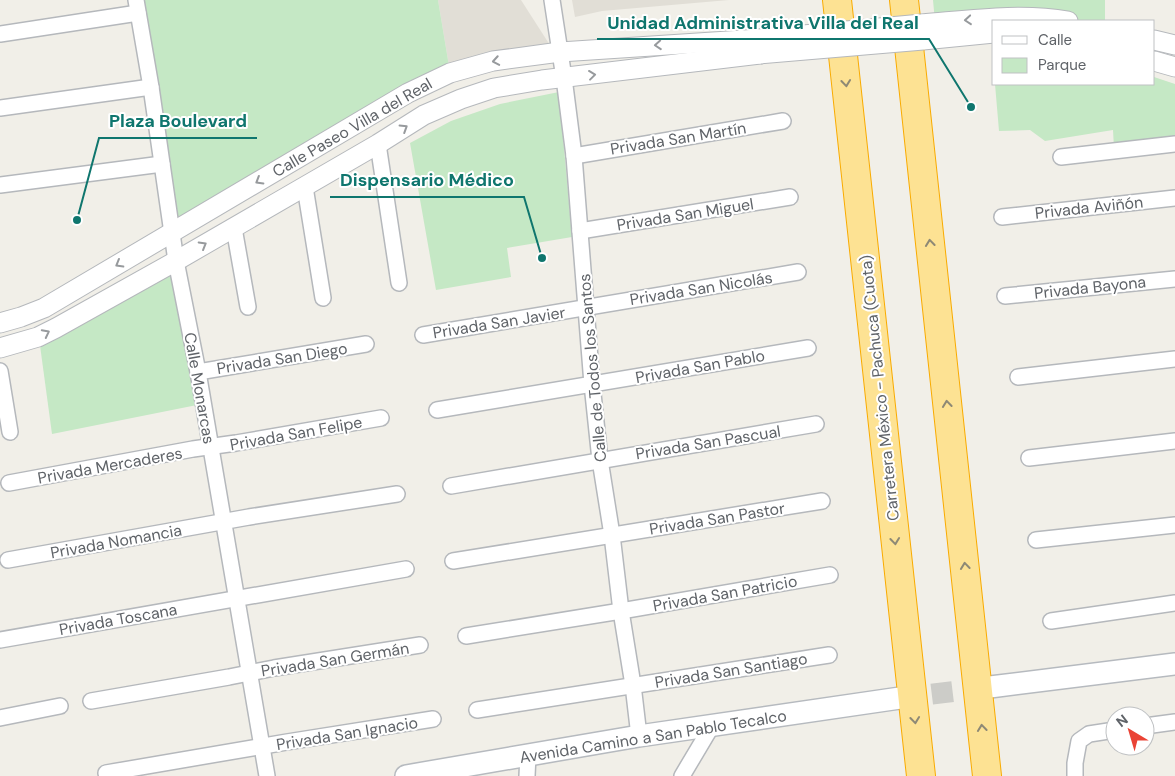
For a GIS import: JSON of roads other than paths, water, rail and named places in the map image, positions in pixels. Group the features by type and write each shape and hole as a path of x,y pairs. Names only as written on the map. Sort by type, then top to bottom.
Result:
{"highway":[{"name":"Carretera México - Pachuca (Cuota)","path":"837,0 921,776"},
{"path":"904,0 988,776"}],"main road":[{"path":"982,688 1175,664"},
{"name":"Avenida Camino a San Pablo Tecalco","path":"406,776 528,766 639,736 900,698"}],"street":[{"name":"Calle de Todos los Santos","path":"552,0 574,156 600,460 639,736"},
{"path":"0,34 137,6"},
{"name":"Calle Monarcas","path":"137,6 176,261 198,372 267,776"},
{"name":"Calle Paseo Villa del Real","path":"923,32 1003,17 1062,20"},
{"name":"Calle Paseo Villa del Real","path":"0,348 38,337 234,228 424,116 469,96 494,88 760,47 923,32 992,32"},
{"path":"1155,40 1175,45"},
{"name":"Calle Paseo Villa del Real","path":"0,323 44,308 408,93 450,72 493,61 560,52 760,47"},
{"path":"1155,61 1175,67"},
{"path":"0,108 150,87"},
{"name":"Privada San Martín","path":"574,156 782,121"},
{"path":"378,144 399,283"},
{"path":"1061,157 1175,144"},
{"path":"0,185 162,164"},
{"path":"305,187 323,298"},
{"name":"Privada San Miguel","path":"580,231 790,197"},
{"name":"Privada Aviñón","path":"1002,217 1175,198"},
{"path":"234,228 248,307"},
{"name":"Privada San Nicolás","path":"604,304 798,272"},
{"name":"Privada Bayona","path":"1006,296 1175,279"},
{"name":"Privada San Javier","path":"423,335 604,304"},
{"name":"Privada San Diego","path":"198,372 366,344"},
{"name":"Privada San Pablo","path":"437,410 808,348"},
{"path":"1018,377 1175,360"},
{"path":"0,371 10,432"},
{"name":"Privada San Felipe","path":"210,447 381,418"},
{"name":"Privada San Pascual","path":"451,486 816,424"},
{"path":"1029,458 1175,440"},
{"name":"Privada Mercaderes","path":"9,483 210,447"},
{"name":"Privada Nomancia","path":"8,560 223,522 397,494"},
{"name":"Privada San Pastor","path":"453,561 822,501"},
{"path":"1036,540 1175,525"},
{"name":"Privada Toscana","path":"0,640 406,569"},
{"name":"Privada San Patricio","path":"466,636 830,575"},
{"path":"1051,622 1175,603"},
{"name":"Privada San Germán","path":"91,701 274,668 420,645"},
{"name":"Privada San Santiago","path":"477,710 829,655"},
{"path":"0,718 60,706"},
{"name":"Privada San Ignacio","path":"106,774 433,719"},
{"path":"1155,725 1175,722"},
{"path":"682,776 714,724"},
{"path":"1075,770 1079,741 1089,734 1105,732"}],"tunnel":[{"path":"900,698 982,688"}],"place":[{"name":"Unidad Administrativa Villa del Real","path":"971,107"},
{"name":"Plaza Boulevard","path":"77,220"},
{"name":"Dispensario Médico","path":"542,258"}]}
